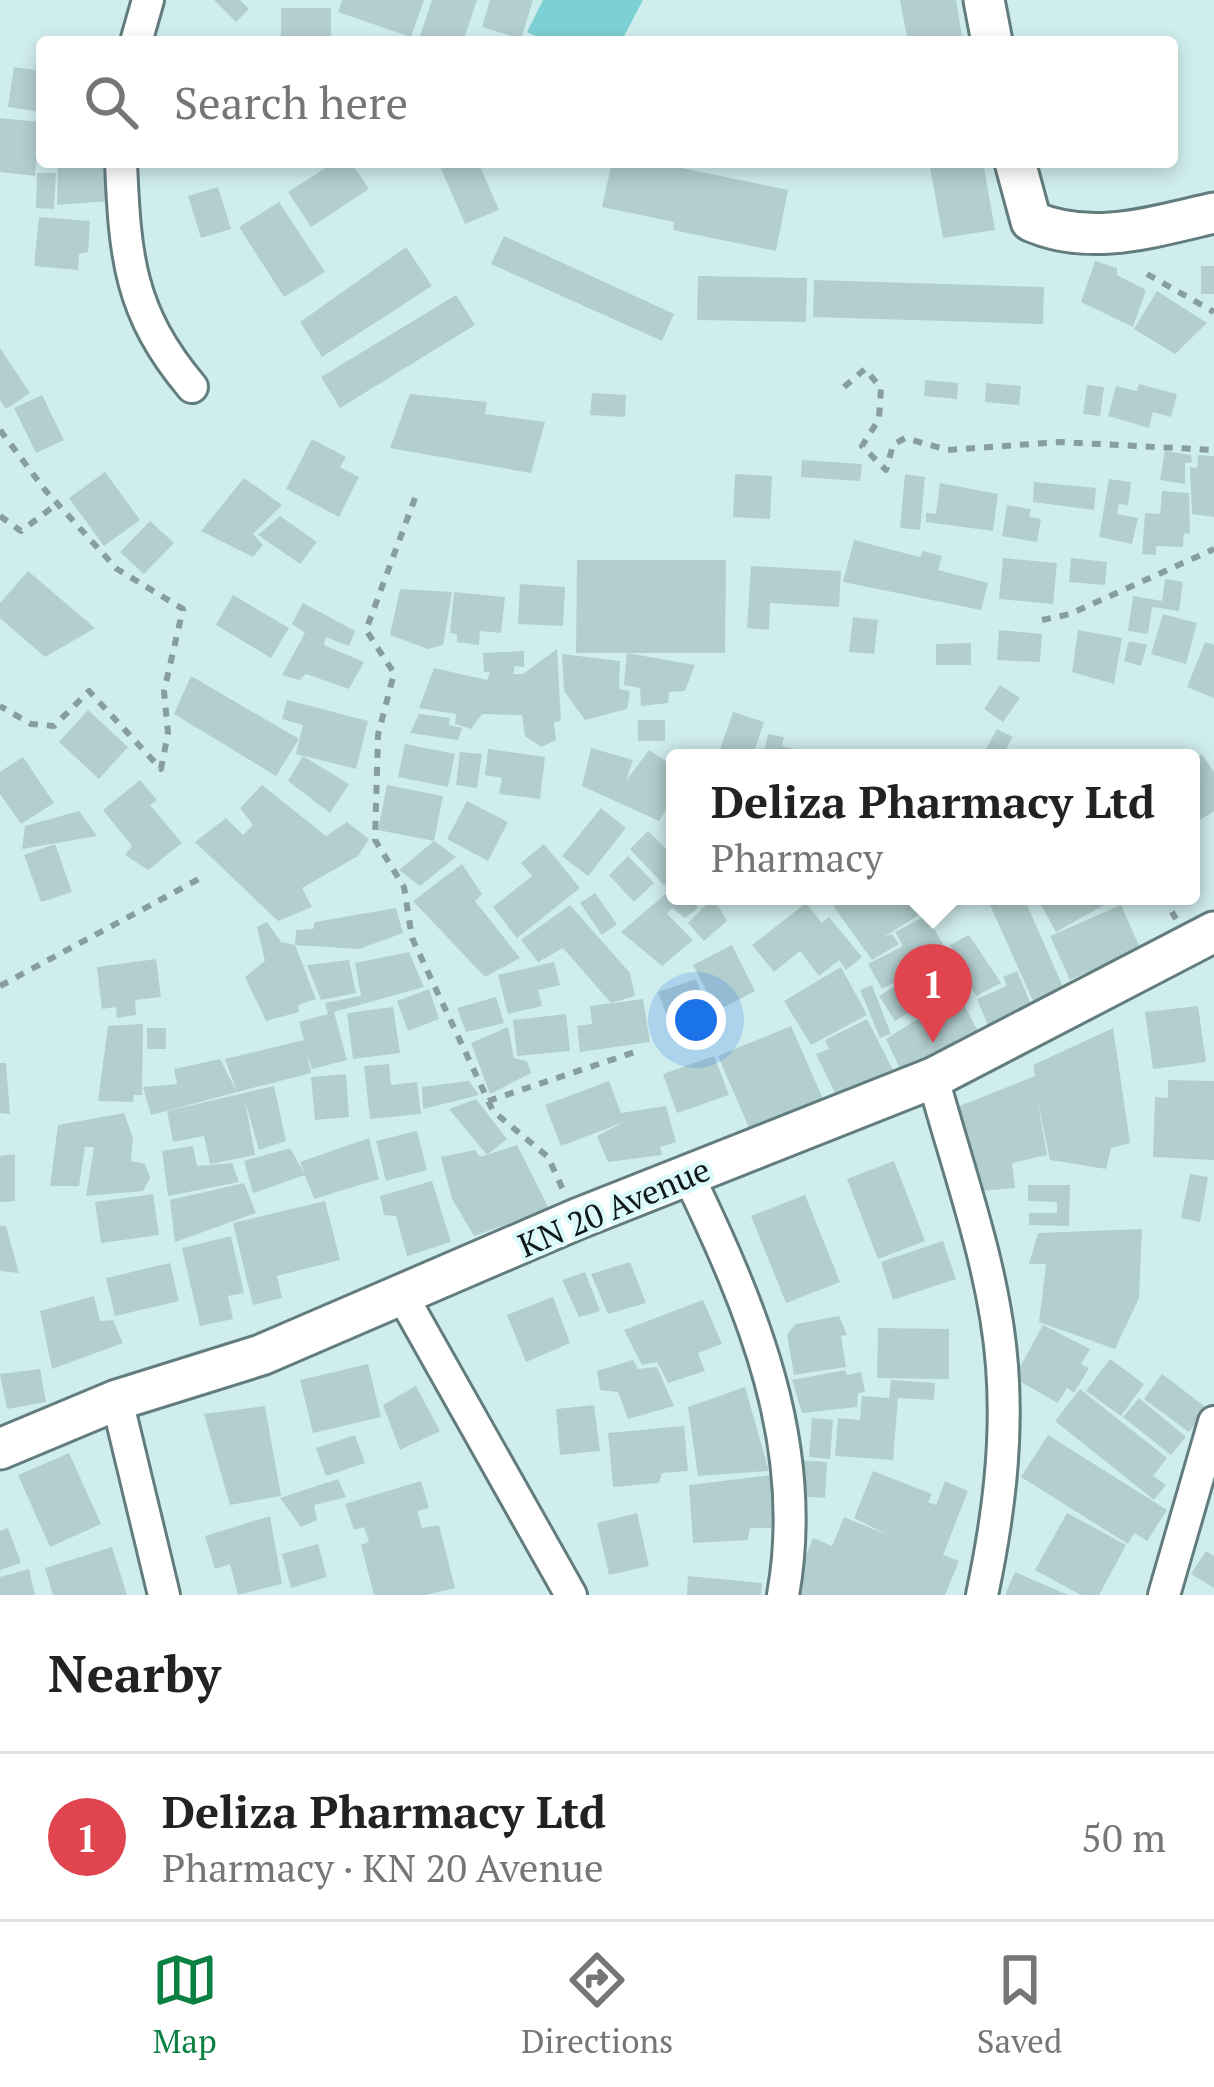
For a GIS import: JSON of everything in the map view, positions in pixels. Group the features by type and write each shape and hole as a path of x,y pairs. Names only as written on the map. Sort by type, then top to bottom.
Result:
{"street":[{"path":"138,36 148,0"},
{"path":"984,0 991,36"},
{"path":"122,168 133,292 167,356 192,387"},
{"path":"1017,168 1031,220 1060,233 1122,234 1214,213"},
{"name":"KN 20 Avenue","path":"0,1449 117,1400 261,1355 578,1219 933,1078 1214,932"},
{"path":"933,1078 988,1282 1002,1364 1003,1466 982,1595"},
{"path":"688,1174 739,1281 780,1407 789,1469 783,1595"},
{"path":"403,1297 571,1595"},
{"path":"117,1400 164,1595"},
{"path":"1164,1595 1214,1422"}],"path":[{"path":"1147,274 1214,312"},
{"path":"844,387 865,369 880,388 879,419 862,446 886,470 893,445 905,438 948,450 1060,442 1214,450"},
{"path":"0,430 57,504 117,569 183,609 164,692 167,757 161,769 89,691 54,725 31,724 0,706"},
{"path":"415,498 366,630 394,673 378,735 375,840 404,887 412,938 488,1101 548,1157 578,1219"},
{"path":"0,516 21,531 57,504"},
{"path":"1042,620 1070,614 1214,549"},
{"path":"0,986 199,879"},
{"path":"488,1101 638,1052"}],"shaded area":[{"path":"543,0 643,0 624,36 535,36 527,32"}],"building":[{"path":"214,0 240,0 249,9 236,22"},
{"path":"342,0 424,0 411,36 338,12"},
{"path":"432,0 477,0 465,36 420,36"},
{"path":"490,0 533,0 522,36 482,27"},
{"path":"900,0 956,0 962,36 907,36"},
{"path":"281,8 331,8 331,36 281,36"},
{"path":"14,67 36,70 36,111 8,107"},
{"path":"0,118 36,122 35,176 0,172"},
{"path":"58,168 110,168 110,201 57,205"},
{"path":"326,168 355,168 369,189 311,227 288,192"},
{"path":"441,168 481,168 499,210 465,224"},
{"path":"611,168 682,168 788,190 776,251 673,230 674,222 602,207"},
{"path":"930,168 984,168 995,230 943,238"},
{"path":"37,173 56,173 54,209 36,208"},
{"path":"218,187 231,229 201,238 188,196"},
{"path":"279,202 325,272 284,297 239,227"},
{"path":"39,217 90,221 88,252 79,254 78,270 34,266"},
{"path":"504,236 674,314 662,341 491,264"},
{"path":"406,247 432,286 322,357 300,322"},
{"path":"1095,261 1117,268 1117,275 1146,290 1133,327 1081,302"},
{"path":"1201,266 1214,266 1214,294 1201,294"},
{"path":"698,276 807,278 806,322 697,320"},
{"path":"814,280 1044,287 1043,324 813,317"},
{"path":"1157,291 1207,323 1175,354 1134,329"},
{"path":"456,295 475,325 340,408 321,377"},
{"path":"0,348 30,393 6,409 0,400"},
{"path":"925,380 958,383 957,399 924,396"},
{"path":"986,383 1021,386 1019,405 985,402"},
{"path":"1139,384 1177,394 1171,417 1153,412 1149,428 1108,416 1116,386 1137,391"},
{"path":"1087,385 1104,387 1100,416 1083,414"},
{"path":"592,393 626,395 625,417 590,415"},
{"path":"410,394 487,402 485,414 545,422 531,473 390,448"},
{"path":"42,395 64,440 36,453 14,408"},
{"path":"312,439 346,457 340,467 359,477 339,517 286,489"},
{"path":"1165,451 1191,455 1192,462 1185,463 1185,484 1160,480"},
{"path":"1198,455 1214,456 1214,517 1192,514 1190,467 1197,468"},
{"path":"802,460 862,464 860,481 801,477"},
{"path":"105,472 140,520 104,546 69,498"},
{"path":"735,474 772,476 770,519 733,517"},
{"path":"905,474 925,477 920,530 900,528"},
{"path":"244,478 282,505 253,534 263,545 253,557 201,531"},
{"path":"1109,479 1131,482 1128,505 1119,504 1117,514 1138,518 1132,544 1099,537"},
{"path":"1034,482 1096,488 1094,510 1033,502"},
{"path":"940,483 998,494 993,531 926,522 926,513 936,514"},
{"path":"1162,491 1189,493 1190,534 1184,533 1183,547 1156,546 1156,555 1142,554 1145,513 1160,514"},
{"path":"1007,505 1031,509 1029,517 1041,519 1037,542 1002,536"},
{"path":"280,516 317,542 300,564 258,535"},
{"path":"150,521 174,543 144,574 120,552"},
{"path":"854,540 920,557 923,551 942,556 938,570 988,583 981,610 843,582"},
{"path":"1003,558 1057,563 1053,604 999,599"},
{"path":"1071,558 1107,562 1105,585 1069,582"},
{"path":"577,560 726,560 725,653 576,653"},
{"path":"751,566 841,571 839,607 770,603 769,630 747,628"},
{"path":"28,571 95,628 45,657 0,618 0,603"},
{"path":"1165,579 1183,582 1179,611 1152,607 1148,634 1128,631 1133,596 1162,601"},
{"path":"520,584 565,587 563,626 518,624"},
{"path":"400,589 452,592 443,645 428,649 390,635"},
{"path":"454,592 505,597 501,633 480,631 479,645 457,642 457,634 450,633"},
{"path":"233,595 289,628 271,658 216,625"},
{"path":"303,603 355,631 349,646 326,637 324,645 364,662 349,689 306,674 299,680 282,675 305,633 292,624"},
{"path":"1163,614 1197,623 1186,664 1151,654"},
{"path":"853,617 878,620 874,654 849,652"},
{"path":"999,630 1042,634 1040,662 997,660"},
{"path":"1078,630 1122,638 1114,684 1072,672"},
{"path":"1129,641 1147,645 1141,666 1124,661"},
{"path":"1205,642 1214,645 1214,698 1187,687"},
{"path":"971,643 971,665 936,665 936,644"},
{"path":"557,649 561,721 554,722 556,740 541,747 525,736 522,715 482,714 471,729 455,724 456,714 419,708 434,668 487,680 490,672 484,672 483,653 524,651 524,667 515,666 513,674 523,674"},
{"path":"627,653 695,665 685,691 669,692 668,703 641,706 640,688 624,685"},
{"path":"562,654 620,661 619,689 630,691 627,709 585,720 564,691"},
{"path":"191,676 299,739 276,776 174,714"},
{"path":"1000,685 1020,698 1003,722 984,709"},
{"path":"287,700 368,721 356,769 296,754 303,725 282,719"},
{"path":"88,710 128,747 99,779 59,742"},
{"path":"733,712 764,722 755,749 720,749"},
{"path":"419,714 450,718 449,725 462,728 458,740 410,733"},
{"path":"638,720 665,720 665,741 638,741"},
{"path":"997,729 1013,737 1006,749 986,749"},
{"path":"768,734 784,737 782,746 794,749 765,749"},
{"path":"405,744 455,754 448,787 398,777"},
{"path":"591,748 633,760 626,781 649,750 666,761 666,810 659,821 582,786"},
{"path":"488,749 545,757 540,799 499,794 502,778 485,775"},
{"path":"460,752 482,754 477,788 456,785"},
{"path":"303,756 349,784 330,813 288,781"},
{"path":"1200,756 1214,772 1214,811 1200,820"},
{"path":"23,757 54,803 21,824 0,794 0,772"},
{"path":"140,780 157,800 150,805 182,843 148,870 125,855 132,846 103,810"},
{"path":"262,785 326,836 347,822 369,839 358,856 302,888 312,907 278,921 195,842 226,818 243,835 253,825 240,808"},
{"path":"387,785 443,796 434,841 378,830"},
{"path":"467,801 508,822 488,861 447,839"},
{"path":"601,808 626,828 588,876 562,856"},
{"path":"79,811 97,836 22,849 25,826"},
{"path":"648,831 666,849 666,883 664,885 630,849"},
{"path":"434,841 456,857 420,886 399,870"},
{"path":"55,844 72,892 41,902 24,855"},
{"path":"544,844 580,888 517,938 493,907 532,876 521,863"},
{"path":"628,856 654,883 634,902 609,875"},
{"path":"462,864 482,894 475,901 520,958 485,977 413,901"},
{"path":"595,893 617,924 602,935 580,903"},
{"path":"666,894 666,905 698,908 685,918 672,908 667,914 693,940 662,966 621,932"},
{"path":"570,905 630,973 635,996 611,1003 563,948 538,962 521,940"},
{"path":"706,905 717,905 727,921 704,941 688,923"},
{"path":"808,905 822,923 829,917 862,957 846,970 839,960 819,976 800,951 774,972 752,945"},
{"path":"910,905 920,914 884,937 892,934 899,944 872,960 834,907"},
{"path":"990,905 1027,905 1067,996 1037,1010"},
{"path":"1041,905 1104,905 1056,932"},
{"path":"1121,905 1140,948 1070,980 1050,936"},
{"path":"396,908 403,933 359,949 295,945 296,930 313,929 315,922"},
{"path":"927,915 948,954 882,989 868,964 903,946 895,932"},
{"path":"267,922 281,942 295,945 316,999 298,1005 299,1012 266,1021 245,977 265,961 257,927"},
{"path":"969,935 1001,983 976,996 971,986 958,993 984,1043 904,1077 886,1039 948,1000 936,1005 919,974 953,955 963,970 950,945"},
{"path":"732,945 755,991 717,1011 693,965"},
{"path":"409,952 424,987 334,1012 347,1060 312,1069 307,1054 311,1073 237,1092 225,1059 304,1040 299,1022 328,1014 325,1003 361,996 355,963"},
{"path":"156,959 161,997 135,1000 136,1015 117,1018 116,1007 102,1009 97,967"},
{"path":"349,960 356,993 321,1000 307,965"},
{"path":"554,962 560,985 538,990 542,1006 508,1014 498,975"},
{"path":"841,967 867,1015 811,1045 784,1001"},
{"path":"1017,971 1033,1009 989,1028 977,999 1007,986 1003,977"},
{"path":"907,978 923,1004 895,1021 879,996"},
{"path":"696,979 715,1031 677,1044 658,992"},
{"path":"872,985 891,1034 880,1038 860,990"},
{"path":"429,989 439,1019 408,1031 397,1001"},
{"path":"496,997 504,1023 466,1032 457,1008"},
{"path":"643,999 650,1042 580,1052 577,1026 592,1024 590,1006"},
{"path":"1198,1006 1206,1062 1153,1069 1145,1012"},
{"path":"393,1007 400,1053 353,1059 347,1013"},
{"path":"566,1014 570,1051 517,1056 513,1020"},
{"path":"867,1019 894,1072 838,1099 816,1054 829,1049 825,1040"},
{"path":"143,1024 142,1095 134,1095 133,1102 98,1101 108,1026"},
{"path":"791,1026 826,1106 753,1137 718,1056"},
{"path":"508,1027 514,1058 527,1061 531,1073 490,1094 471,1043"},
{"path":"147,1028 166,1028 166,1049 147,1049"},
{"path":"1113,1028 1130,1143 1111,1148 1106,1169 1050,1160 1036,1093 1047,1155 1012,1163 1015,1188 969,1192 952,1109 1035,1076 1033,1065"},
{"path":"714,1056 729,1095 677,1113 663,1074"},
{"path":"220,1059 237,1092 151,1115 143,1087 177,1084 174,1069"},
{"path":"0,1063 6,1063 10,1114 0,1113"},
{"path":"389,1064 391,1085 417,1082 421,1114 370,1119 364,1066"},
{"path":"346,1074 349,1117 315,1120 311,1077"},
{"path":"1168,1080 1214,1081 1214,1160 1153,1157 1155,1097 1168,1098"},
{"path":"469,1081 479,1095 423,1109 422,1087"},
{"path":"609,1081 621,1113 666,1106 676,1142 660,1147 662,1155 608,1162 597,1136 624,1122 561,1146 545,1105"},
{"path":"274,1086 286,1141 259,1150 245,1101 255,1155 210,1164 204,1136 173,1142 167,1111"},
{"path":"476,1099 507,1139 487,1155 449,1109"},
{"path":"124,1113 133,1138 131,1161 145,1164 150,1178 143,1191 86,1196 94,1147 85,1147 79,1186 50,1186 58,1125"},
{"path":"417,1131 427,1170 386,1181 376,1141"},
{"path":"369,1138 379,1179 314,1199 300,1162"},
{"path":"517,1145 549,1209 474,1236 452,1199 441,1157 475,1150 480,1157"},
{"path":"193,1146 197,1166 232,1163 239,1182 168,1196 162,1151"},
{"path":"290,1148 305,1175 253,1193 244,1161"},
{"path":"15,1154 15,1201 0,1202 0,1156"},
{"path":"894,1161 925,1241 878,1259 847,1179"},
{"path":"1190,1174 1208,1177 1200,1222 1181,1218"},
{"path":"432,1181 451,1242 407,1256 396,1216 384,1215 380,1196"},
{"path":"244,1183 256,1213 175,1242 170,1200"},
{"path":"1028,1185 1070,1185 1069,1226 1029,1225 1029,1213 1057,1213 1057,1202 1028,1201"},
{"path":"153,1194 159,1235 101,1243 95,1202"},
{"path":"805,1195 840,1282 786,1303 751,1216"},
{"path":"325,1201 340,1260 277,1276 282,1298 253,1305 233,1223"},
{"path":"0,1226 6,1226 19,1273 0,1271"},
{"path":"1142,1229 1139,1298 1115,1349 1039,1322 1046,1264 1029,1264 1038,1233"},
{"path":"231,1236 244,1293 228,1296 233,1319 200,1326 182,1248"},
{"path":"943,1241 956,1279 893,1300 881,1262"},
{"path":"630,1262 646,1303 608,1314 591,1274"},
{"path":"170,1263 179,1301 115,1316 106,1278"},
{"path":"585,1272 600,1311 579,1317 562,1280"},
{"path":"94,1296 100,1321 113,1320 123,1343 52,1369 40,1311"},
{"path":"553,1297 570,1343 526,1362 507,1315"},
{"path":"703,1300 722,1344 698,1353 705,1371 668,1383 657,1362 642,1365 624,1330"},
{"path":"839,1316 847,1335 841,1336 846,1367 794,1375 787,1334 796,1324"},
{"path":"1043,1325 1090,1349 1081,1364 1089,1368 1074,1393 1067,1388 1058,1403 1014,1378"},
{"path":"878,1328 949,1329 949,1379 877,1378"},
{"path":"1110,1359 1144,1384 1121,1416 1086,1391"},
{"path":"633,1360 638,1369 657,1367 674,1406 628,1419 618,1392 600,1390 597,1371"},
{"path":"368,1364 381,1417 313,1433 300,1380"},
{"path":"40,1369 46,1402 7,1409 0,1374"},
{"path":"845,1370 847,1375 861,1372 865,1392 858,1393 857,1407 802,1413 792,1380"},
{"path":"1162,1374 1207,1408 1189,1432 1144,1399"},
{"path":"891,1380 935,1383 934,1400 898,1398 893,1460 835,1456 838,1418 860,1420 862,1396 889,1398"},
{"path":"416,1386 440,1431 400,1450 383,1405"},
{"path":"745,1387 769,1471 698,1476 688,1407"},
{"path":"1080,1389 1167,1458 1153,1476 1166,1485 1154,1500 1055,1421"},
{"path":"1139,1398 1186,1437 1171,1455 1123,1417"},
{"path":"594,1405 600,1451 560,1455 556,1409"},
{"path":"265,1406 281,1496 230,1505 204,1414"},
{"path":"812,1418 833,1420 830,1459 809,1457"},
{"path":"684,1426 688,1471 662,1473 659,1483 613,1487 608,1433"},
{"path":"355,1435 365,1463 326,1476 316,1448"},
{"path":"1048,1435 1167,1510 1147,1541 1134,1533 1128,1544 1021,1477"},
{"path":"69,1453 101,1524 50,1547 18,1475"},
{"path":"795,1460 827,1462 825,1498 794,1496"},
{"path":"873,1471 932,1494 928,1502 936,1505 945,1481 968,1491 943,1555 959,1561 945,1595 790,1595 813,1538 832,1546 844,1517 890,1536 854,1518"},
{"path":"773,1475 772,1528 750,1528 748,1540 693,1543 689,1485"},
{"path":"338,1479 346,1497 314,1505 317,1520 301,1527 280,1498"},
{"path":"421,1481 429,1508 417,1511 422,1528 439,1525 455,1588 426,1595 374,1595 361,1545 369,1542 364,1527 354,1530 345,1504"},
{"path":"637,1513 649,1566 609,1575 597,1523"},
{"path":"1067,1513 1126,1545 1099,1595 1081,1595 1035,1570"},
{"path":"270,1516 282,1584 238,1595 230,1564 215,1569 205,1536"},
{"path":"8,1528 21,1563 0,1570 0,1531"},
{"path":"318,1544 327,1577 291,1588 282,1554"},
{"path":"112,1547 127,1595 53,1595 45,1568"},
{"path":"1206,1551 1214,1556 1214,1588 1191,1574"},
{"path":"29,1569 35,1595 0,1595 0,1577"},
{"path":"1015,1572 1068,1595 1005,1595"},
{"path":"688,1576 762,1583 761,1595 687,1595"}],"place":[{"name":"Deliza Pharmacy Ltd","path":"933,1043"}]}
